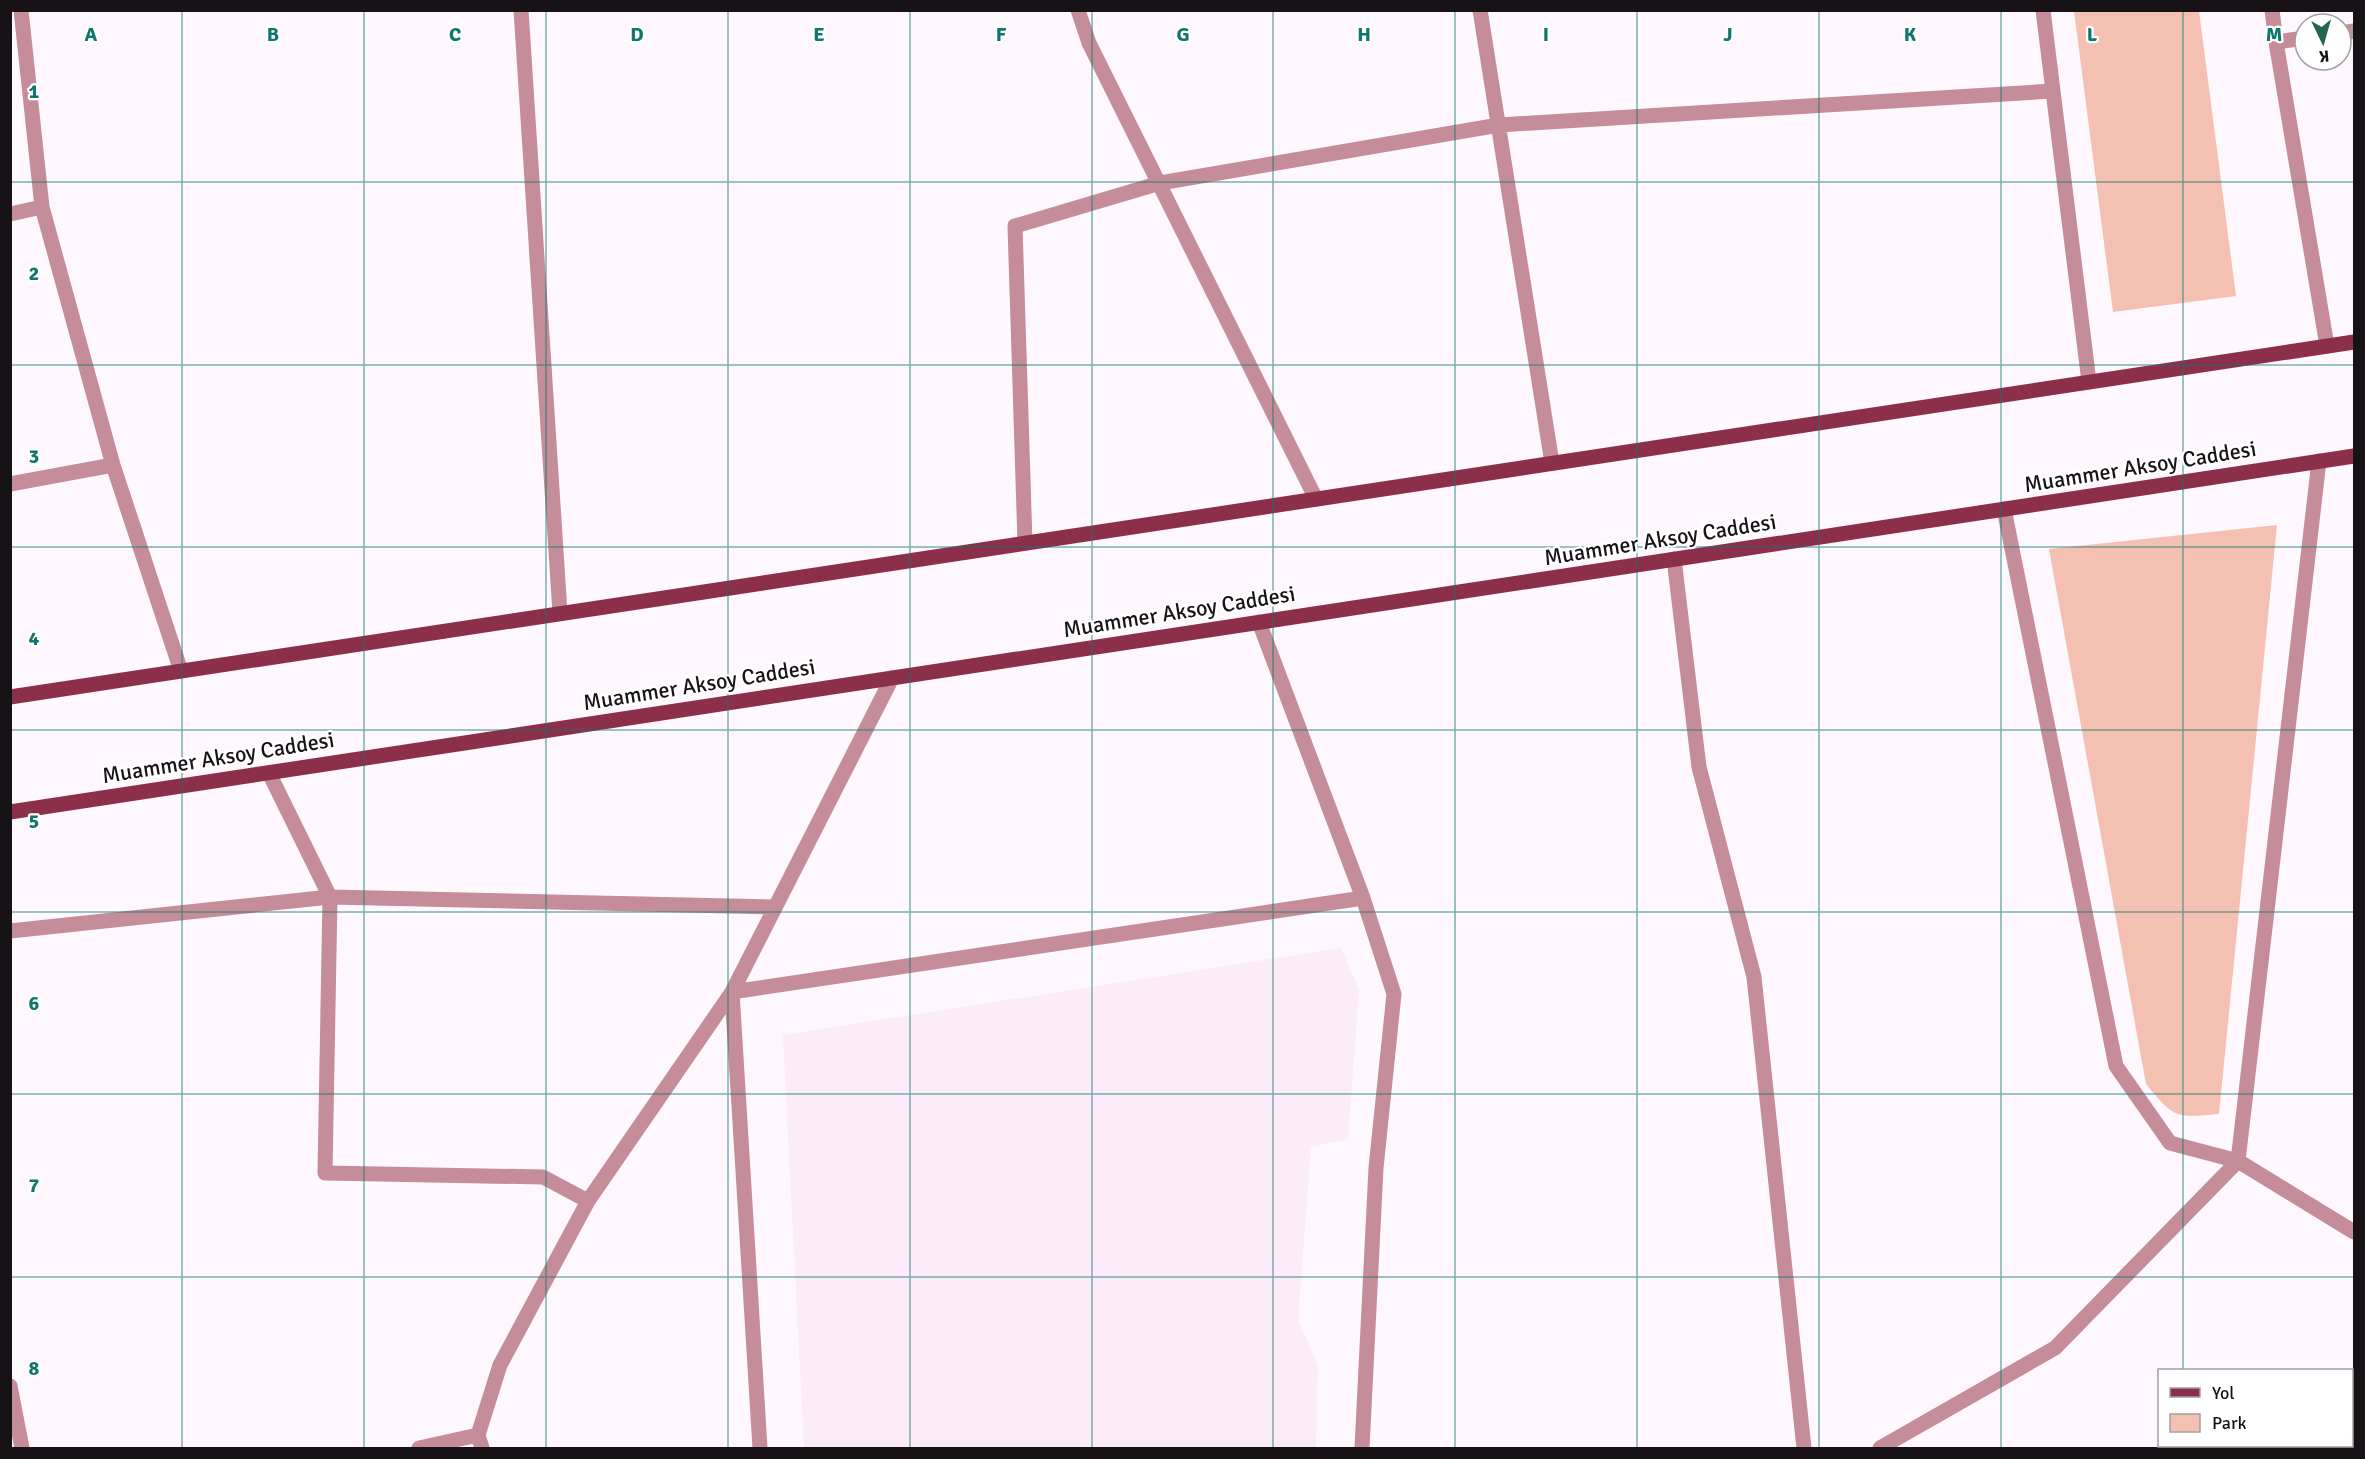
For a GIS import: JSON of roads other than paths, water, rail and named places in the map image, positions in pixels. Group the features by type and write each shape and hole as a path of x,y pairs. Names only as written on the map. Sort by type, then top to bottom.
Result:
{"main road":[{"path":"10,697 2355,342"},
{"name":"Muammer Aksoy Caddesi","path":"10,812 2355,456"}],"street":[{"path":"21,10 42,207 113,465 181,671"},
{"path":"521,10 560,613"},
{"path":"1078,10 1089,43 1316,499"},
{"path":"1480,10 1552,463"},
{"path":"2043,10 2089,382"},
{"path":"2272,10 2327,346"},
{"path":"2276,42 2293,40"},
{"path":"1025,543 1015,226 1160,183 1499,125 2053,92"},
{"path":"10,214 42,207"},
{"path":"1880,1449 2055,1348 2238,1161 2319,461"},
{"path":"10,484 113,465"},
{"path":"2004,509 2116,1066 2170,1143 2238,1161 2355,1232"},
{"path":"1674,559 1699,767 1754,977 1804,1449"},
{"path":"1259,622 1363,898 1394,994 1376,1168 1362,1449"},
{"path":"419,1449 480,1442 500,1365 588,1201 732,992 773,907 892,678"},
{"path":"269,772 330,897 325,1173 543,1177 588,1201"},
{"path":"10,931 330,897 773,907"},
{"path":"732,992 1363,898"},
{"path":"732,992 760,1449"},
{"path":"10,1386 22,1449"}]}
